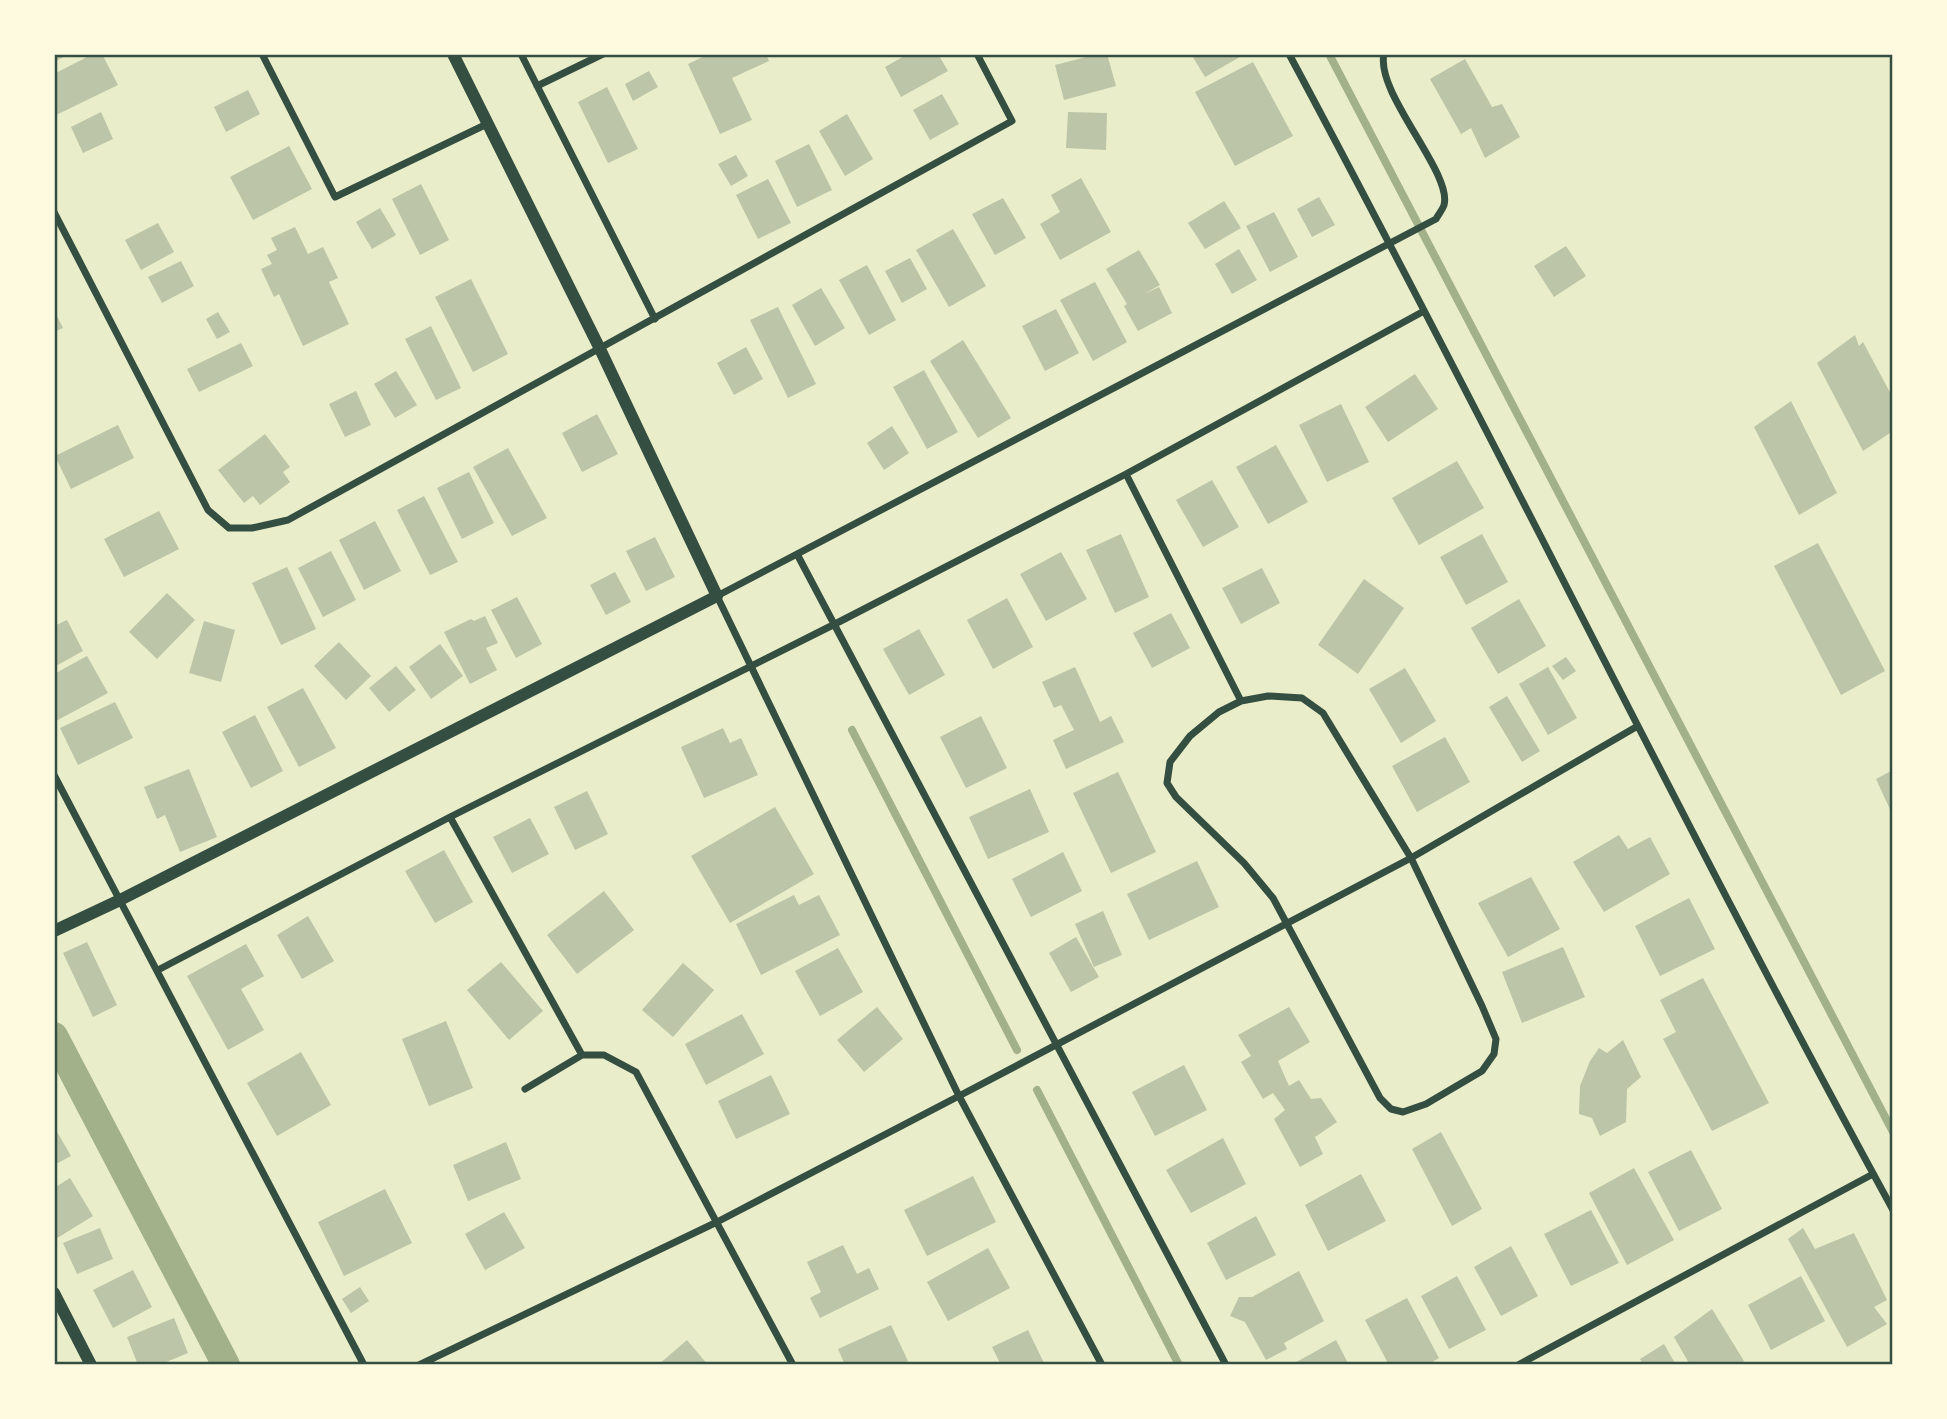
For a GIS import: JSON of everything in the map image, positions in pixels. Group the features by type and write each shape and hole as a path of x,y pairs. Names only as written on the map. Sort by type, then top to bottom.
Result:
{"street":[{"path":"262,54 335,197 487,124"},
{"path":"453,54 600,349 750,666 959,1096 1102,1365"},
{"path":"520,54 655,319"},
{"path":"537,86 603,54"},
{"path":"54,212 208,510 229,528 252,528 288,520 1012,121 977,54"},
{"path":"1289,54 1391,243 1636,727 1893,1210"},
{"path":"54,931 717,596 1436,219 1445,203 1441,184 1389,85 1382,63 1384,54"},
{"path":"158,970 450,817 1126,474 1424,311"},
{"path":"1126,474 1241,701"},
{"path":"797,554 1226,1365"},
{"path":"1268,696 1302,698 1323,713 1411,858 1496,1039 1494,1054 1482,1071 1426,1104 1404,1112 1391,1109 1380,1098 1273,898 1244,863 1176,797 1167,783 1170,762 1190,736 1219,712 1241,701 1268,696"},
{"path":"419,1365 717,1222 959,1096 1411,858 1636,727"},
{"path":"54,775 364,1365"},
{"path":"450,817 582,1055"},
{"path":"525,1089 582,1055 604,1055 636,1072 793,1365"},
{"path":"1518,1365 1873,1174"},
{"path":"54,1293 91,1365"}],"building":[{"path":"54,54 69,54 54,62"},
{"path":"93,54 102,54 118,85 54,116 54,74"},
{"path":"709,54 766,54 769,61 732,78 752,120 720,134 688,64"},
{"path":"908,54 938,54 948,71 901,97 885,67"},
{"path":"1107,54 1116,86 1064,100 1055,65"},
{"path":"1191,54 1245,54 1205,77"},
{"path":"1465,59 1492,107 1502,104 1520,137 1485,158 1471,128 1461,134 1430,79"},
{"path":"1253,62 1293,136 1235,166 1195,92"},
{"path":"649,71 658,87 633,101 625,84"},
{"path":"607,87 638,149 608,163 578,102"},
{"path":"248,90 260,114 226,132 214,107"},
{"path":"942,94 959,124 930,140 913,110"},
{"path":"101,112 113,139 83,153 71,127"},
{"path":"1068,112 1107,113 1106,150 1066,148"},
{"path":"847,114 873,159 845,176 819,131"},
{"path":"809,144 832,190 797,207 775,161"},
{"path":"289,146 312,189 253,220 230,177"},
{"path":"736,155 748,176 731,186 718,164"},
{"path":"1081,178 1111,232 1060,260 1040,224 1060,212 1051,195"},
{"path":"768,179 791,223 758,239 736,195"},
{"path":"421,184 449,240 420,255 392,199"},
{"path":"1319,197 1335,225 1312,237 1297,209"},
{"path":"1003,198 1026,238 995,255 972,214"},
{"path":"1224,201 1241,228 1205,249 1188,223"},
{"path":"380,208 396,235 372,249 356,222"},
{"path":"1274,212 1298,257 1270,272 1246,226"},
{"path":"158,223 174,252 141,270 125,240"},
{"path":"295,227 308,254 323,247 338,278 329,282 349,324 303,346 279,294 274,297 261,269 272,264 267,255 277,250 271,238"},
{"path":"953,229 986,286 949,307 916,250"},
{"path":"1566,246 1586,276 1554,297 1534,266"},
{"path":"1239,249 1257,280 1232,294 1215,264"},
{"path":"1139,250 1160,285 1144,294 1159,287 1172,313 1138,331 1124,306 1127,304 1106,269"},
{"path":"910,258 927,289 902,303 885,271"},
{"path":"181,261 194,286 162,303 148,277"},
{"path":"867,265 896,320 869,335 839,280"},
{"path":"471,279 508,354 473,372 435,297"},
{"path":"1095,282 1127,342 1093,361 1060,300"},
{"path":"821,288 845,328 815,346 792,305"},
{"path":"778,307 816,384 788,398 750,320"},
{"path":"1056,309 1079,353 1045,371 1022,326"},
{"path":"54,310 63,328 54,332"},
{"path":"218,312 230,332 217,339 206,319"},
{"path":"431,326 461,388 436,400 405,339"},
{"path":"1855,335 1859,346 1863,342 1893,398 1893,431 1863,451 1817,363"},
{"path":"963,340 1011,418 978,438 930,361"},
{"path":"241,343 253,366 199,392 187,369"},
{"path":"746,347 763,379 734,395 717,363"},
{"path":"924,370 958,432 927,449 893,387"},
{"path":"396,371 417,405 395,418 374,384"},
{"path":"1415,374 1438,409 1388,442 1365,407"},
{"path":"356,391 371,425 345,437 329,404"},
{"path":"1791,401 1837,493 1799,515 1754,427"},
{"path":"1341,404 1369,462 1327,482 1299,425"},
{"path":"597,414 618,454 582,472 562,433"},
{"path":"118,425 134,458 71,489 55,456"},
{"path":"892,426 909,453 884,470 867,443"},
{"path":"265,434 290,467 283,472 290,482 260,505 253,496 244,503 218,470"},
{"path":"1276,445 1308,502 1268,524 1236,467"},
{"path":"508,448 547,518 512,536 473,467"},
{"path":"1457,461 1484,508 1419,545 1392,498"},
{"path":"469,472 494,523 462,539 437,488"},
{"path":"1212,480 1239,527 1203,547 1176,500"},
{"path":"424,496 458,562 430,575 397,510"},
{"path":"159,511 179,549 124,577 104,539"},
{"path":"375,521 401,571 364,590 339,540"},
{"path":"1121,534 1149,597 1115,613 1086,550"},
{"path":"1482,534 1508,582 1466,605 1440,557"},
{"path":"655,537 675,577 646,591 626,551"},
{"path":"1818,543 1885,671 1841,695 1774,566"},
{"path":"331,551 356,600 323,617 298,568"},
{"path":"1061,552 1087,599 1046,621 1020,574"},
{"path":"287,567 316,629 281,645 252,583"},
{"path":"1262,568 1280,603 1241,624 1222,588"},
{"path":"615,572 631,602 606,615 590,585"},
{"path":"1364,579 1404,608 1358,674 1318,645"},
{"path":"167,593 195,620 157,659 129,632"},
{"path":"517,597 542,644 516,658 491,610"},
{"path":"1007,598 1033,647 993,669 967,620"},
{"path":"1519,599 1546,646 1498,674 1471,628"},
{"path":"1171,613 1190,648 1152,668 1133,633"},
{"path":"485,616 498,643 486,648 497,670 470,684 444,632 471,619 474,621"},
{"path":"67,620 83,651 54,667 54,626"},
{"path":"204,621 235,630 221,682 189,673"},
{"path":"919,629 945,675 909,695 883,649"},
{"path":"339,642 371,676 346,700 314,666"},
{"path":"440,644 463,676 431,699 409,667"},
{"path":"87,656 108,693 56,721 54,674"},
{"path":"1566,657 1576,671 1563,680 1552,666"},
{"path":"396,666 416,690 389,712 369,688"},
{"path":"1075,667 1100,722 1111,716 1124,742 1066,769 1053,740 1074,730 1061,705 1054,708 1042,682"},
{"path":"1548,667 1577,718 1548,735 1519,684"},
{"path":"1405,668 1436,721 1401,743 1369,689"},
{"path":"303,688 336,748 299,767 267,707"},
{"path":"1507,696 1540,751 1522,762 1489,707"},
{"path":"115,702 133,738 78,765 60,728"},
{"path":"255,715 283,771 251,788 222,732"},
{"path":"981,716 1007,768 966,788 940,737"},
{"path":"723,728 730,743 741,738 758,775 704,798 681,747"},
{"path":"1445,737 1470,782 1417,812 1392,766"},
{"path":"189,769 217,837 180,852 165,815 157,819 144,787"},
{"path":"1893,770 1893,816 1876,779"},
{"path":"1118,772 1156,852 1111,873 1073,793"},
{"path":"1030,789 1049,832 988,859 969,817"},
{"path":"587,791 608,834 575,850 554,807"},
{"path":"775,807 814,874 730,923 691,856"},
{"path":"530,818 549,854 512,873 493,837"},
{"path":"1619,835 1628,849 1650,837 1670,874 1604,912 1573,862"},
{"path":"444,850 473,902 435,923 405,871"},
{"path":"1063,852 1082,891 1031,917 1012,879"},
{"path":"1197,861 1219,907 1149,940 1127,894"},
{"path":"1531,877 1560,929 1508,957 1478,903"},
{"path":"604,891 634,930 577,974 547,935"},
{"path":"794,895 799,905 819,895 840,935 761,975 736,924"},
{"path":"1689,898 1715,949 1660,976 1635,926"},
{"path":"1103,911 1122,955 1094,967 1075,924"},
{"path":"308,916 334,961 302,979 277,935"},
{"path":"1076,937 1099,977 1071,992 1049,953"},
{"path":"87,942 117,1005 93,1017 63,953"},
{"path":"246,944 264,976 241,989 264,1030 228,1050 187,976"},
{"path":"1563,947 1585,997 1522,1023 1502,972"},
{"path":"838,948 863,992 820,1016 795,971"},
{"path":"501,962 543,1011 509,1040 467,990"},
{"path":"683,963 714,990 673,1037 642,1010"},
{"path":"1703,978 1769,1103 1712,1131 1663,1039 1676,1032 1660,1000"},
{"path":"877,1007 903,1039 864,1072 837,1040"},
{"path":"1289,1007 1310,1042 1278,1061 1289,1086 1299,1080 1311,1099 1321,1098 1337,1122 1315,1137 1323,1154 1300,1167 1274,1119 1285,1110 1273,1093 1263,1099 1241,1062 1251,1056 1238,1035"},
{"path":"742,1014 764,1054 706,1085 685,1044"},
{"path":"446,1021 473,1088 429,1106 402,1039"},
{"path":"1623,1040 1641,1077 1627,1089 1626,1122 1600,1136 1592,1118 1579,1114 1580,1086 1590,1061 1599,1048 1607,1053"},
{"path":"301,1052 331,1105 277,1136 247,1083"},
{"path":"1184,1065 1207,1110 1155,1136 1132,1092"},
{"path":"771,1075 790,1114 736,1139 718,1101"},
{"path":"56,1130 71,1156 54,1165 54,1131"},
{"path":"1441,1132 1482,1209 1452,1226 1412,1149"},
{"path":"1223,1138 1246,1184 1191,1213 1166,1170"},
{"path":"506,1142 521,1179 468,1201 453,1165"},
{"path":"1691,1150 1722,1209 1679,1231 1648,1172"},
{"path":"1634,1168 1674,1240 1627,1265 1589,1193"},
{"path":"1361,1174 1386,1221 1328,1251 1305,1205"},
{"path":"973,1176 996,1222 927,1256 904,1210"},
{"path":"70,1178 93,1216 54,1240 54,1188"},
{"path":"385,1189 412,1243 344,1276 318,1222"},
{"path":"1591,1210 1619,1263 1571,1286 1544,1234"},
{"path":"504,1212 525,1248 485,1270 465,1234"},
{"path":"1256,1216 1276,1255 1226,1280 1207,1243"},
{"path":"100,1228 113,1259 77,1274 63,1243"},
{"path":"1803,1228 1815,1249 1854,1233 1887,1300 1874,1307 1887,1324 1847,1347 1788,1239"},
{"path":"843,1245 857,1274 869,1268 879,1289 820,1318 810,1298 821,1292 807,1262"},
{"path":"1511,1246 1538,1296 1501,1316 1474,1267"},
{"path":"988,1248 1010,1288 948,1321 927,1282"},
{"path":"133,1270 152,1307 113,1328 93,1290"},
{"path":"1299,1271 1324,1321 1284,1343 1287,1349 1266,1360 1245,1322 1230,1316 1239,1297 1252,1297"},
{"path":"1457,1276 1486,1330 1449,1349 1421,1296"},
{"path":"1801,1276 1825,1321 1771,1350 1748,1305"},
{"path":"360,1287 369,1301 351,1313 342,1299"},
{"path":"1407,1298 1439,1358 1427,1365 1389,1365 1365,1320"},
{"path":"1712,1309 1744,1361 1737,1365 1690,1365 1674,1337"},
{"path":"174,1318 188,1353 159,1365 138,1365 127,1337"},
{"path":"891,1325 908,1361 900,1365 845,1365 838,1349"},
{"path":"1028,1330 1045,1365 1001,1365 992,1347"},
{"path":"687,1340 708,1365 658,1365"},
{"path":"1336,1340 1349,1365 1291,1365"},
{"path":"1664,1344 1676,1365 1643,1365 1640,1359"}],"waterway":[{"path":"1329,54 1893,1132"},
{"path":"852,730 1017,1050"},
{"path":"54,1036 226,1365"},
{"path":"1037,1090 1179,1365"}]}
